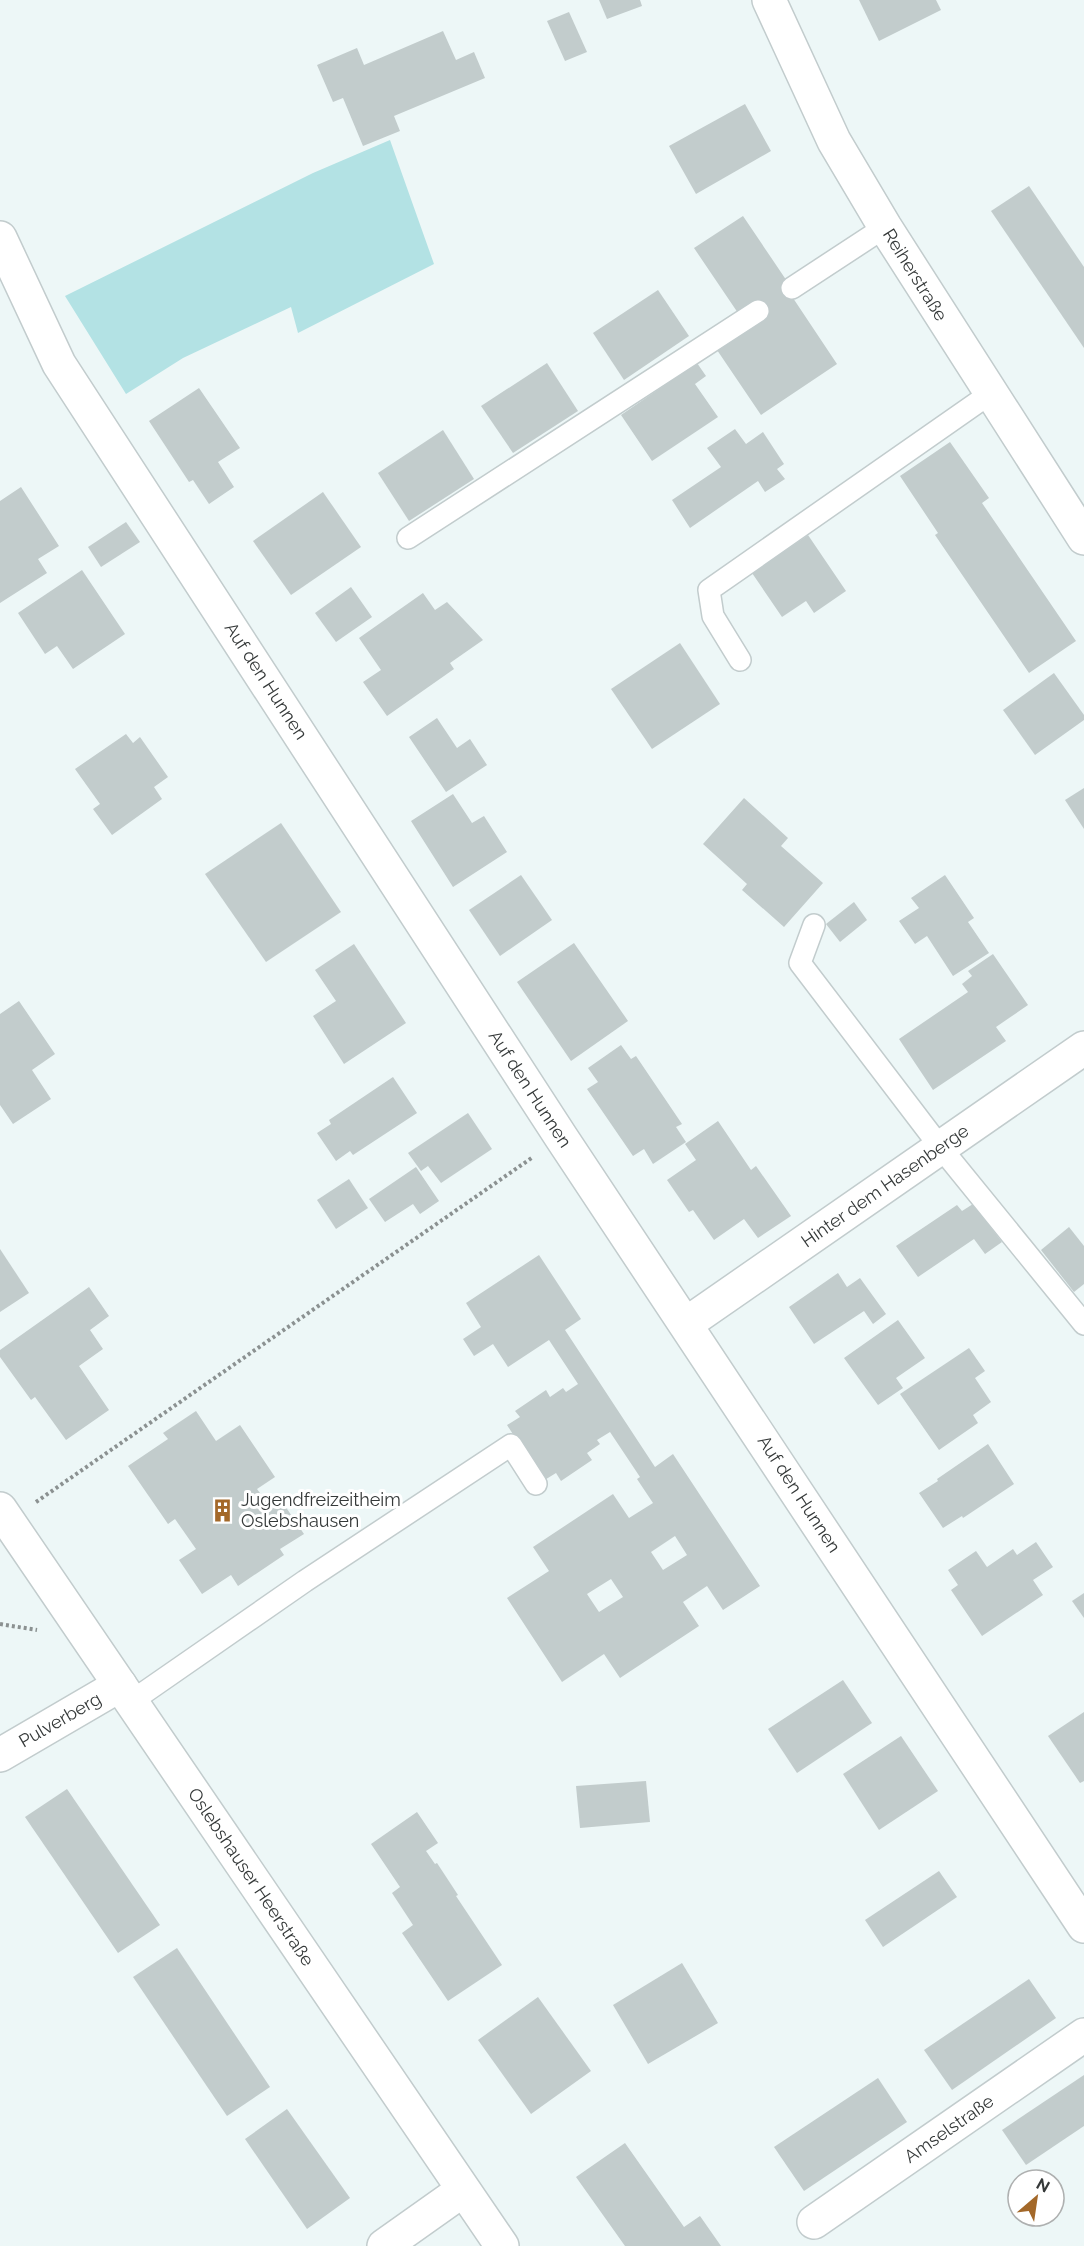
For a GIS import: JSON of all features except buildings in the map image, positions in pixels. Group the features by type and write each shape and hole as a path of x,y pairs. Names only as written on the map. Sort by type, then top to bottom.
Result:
{"street":[{"name":"Reiherstraße","path":"769,0 834,141 885,227 1084,538"},
{"name":"Auf den Hunnen","path":"0,238 58,364 561,1137 1084,1926"},
{"name":"Hinter dem Hasenberge","path":"686,1324 1084,1047"},
{"name":"Oslebshauser Heerstraße","path":"0,1509 502,2246"},
{"name":"Pulverberg","path":"0,1755 126,1693"},
{"name":"Amselstraße","path":"814,2222 1084,2035"},
{"path":"384,2246 463,2190"}],"lane":[{"path":"792,288 885,227"},
{"path":"408,538 758,311"},
{"path":"740,660 713,616 710,590 991,393"},
{"path":"814,925 800,963 941,1148 1084,1324"},
{"path":"126,1693 304,1581 511,1445 536,1484"}],"path":[{"path":"67,1480 561,1137"}],"shaded area":[{"path":"390,140 434,264 298,333 291,307 183,358 126,394 65,296 313,173"}],"place":[{"name":"Jugendfreizeitheim Oslebshausen","path":"223,1510"}]}
